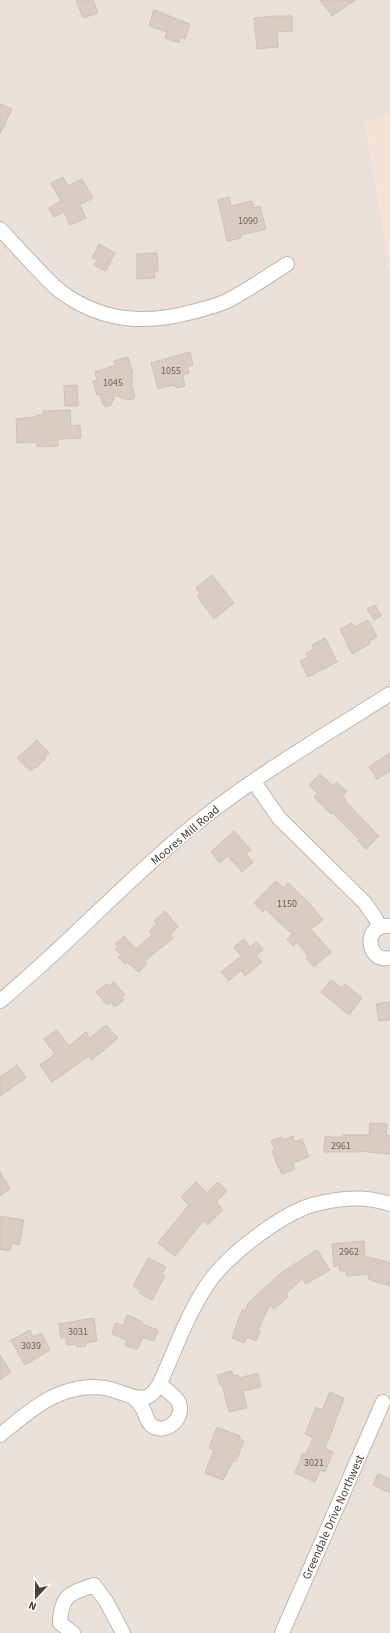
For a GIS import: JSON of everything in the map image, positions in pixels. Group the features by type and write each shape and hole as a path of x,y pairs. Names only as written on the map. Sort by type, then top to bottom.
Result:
{"street":[{"path":"0,229 43,276 66,296 96,311 134,320 156,320 210,308 226,302 252,288 287,264"},
{"name":"Moores Mill Road","path":"0,1000 36,969 182,835 254,782 390,694"},
{"path":"254,782 279,818 365,903 374,916 385,927 374,931 370,942 371,948 375,954 380,957 390,958"},
{"path":"0,1435 51,1397 71,1390 93,1387 114,1390 135,1398 151,1395 157,1390 194,1306 208,1283 226,1262 251,1240 289,1216 311,1205 337,1199 352,1198 390,1204"},
{"path":"135,1398 142,1406 146,1418 151,1424 162,1428 172,1425 180,1416 180,1405 176,1398 165,1390 160,1383"},
{"name":"Greendale Drive Northwest","path":"282,1633 383,1402"},
{"path":"74,1633 60,1623 60,1608 72,1592 94,1585 106,1601 123,1633"}],"shaded area":[{"path":"0,0 390,0 390,114 365,124 390,269 390,1633 0,1633"},
{"path":"390,114 390,269 365,123"}],"building":[{"path":"76,0 93,0 98,13 83,18"},
{"path":"320,0 355,0 332,16"},
{"path":"154,10 190,24 185,39 181,37 179,43 165,38 167,32 149,26"},
{"path":"292,16 292,31 277,32 278,47 257,49 254,18"},
{"path":"0,104 12,109 0,134"},
{"path":"63,177 68,186 82,179 93,198 80,205 86,218 70,225 64,212 54,217 49,208 61,201 51,183"},
{"path":"229,197 231,206 252,201 254,208 260,206 266,229 240,235 241,238 227,241 218,200"},
{"path":"99,244 115,253 106,271 94,265 97,260 92,258"},
{"path":"157,253 158,271 154,271 155,278 137,279 137,254"},
{"path":"190,352 193,365 187,367 189,373 183,375 185,386 178,388 172,385 158,389 151,363"},
{"path":"128,357 133,374 131,375 133,382 131,383 135,396 133,399 127,400 115,395 111,405 106,407 103,405 100,394 97,395 93,381 97,380 95,372 116,365 114,361"},
{"path":"77,385 78,406 65,406 64,386"},
{"path":"70,410 71,426 80,425 81,438 58,439 58,446 37,447 37,442 17,443 16,419 43,415 43,411"},
{"path":"212,575 234,603 214,619 197,596 200,594 196,588"},
{"path":"375,605 381,616 374,620 367,609"},
{"path":"368,620 377,637 369,641 370,644 352,654 340,629 352,623 354,627"},
{"path":"325,638 337,662 308,677 300,661 308,657 306,653 314,649 312,645"},
{"path":"37,740 49,753 36,768 35,767 30,771 17,758"},
{"path":"390,753 390,771 377,779 369,767"},
{"path":"320,774 333,786 337,782 347,792 343,796 346,800 345,801 379,836 366,849 358,841 360,840 333,813 331,814 314,797 318,794 309,785"},
{"path":"234,831 251,850 246,854 253,862 242,872 228,856 220,863 211,852"},
{"path":"276,881 284,888 288,883 309,903 323,920 311,929 331,952 314,967 306,958 308,956 297,942 293,946 287,939 292,934 265,909 263,912 254,903"},
{"path":"165,911 178,927 170,934 173,938 145,961 147,964 139,972 127,962 125,964 118,957 121,955 115,949 118,947 115,944 124,936 136,949 152,935 149,931 157,924 154,921"},
{"path":"244,939 250,947 257,942 263,950 256,955 262,962 245,976 241,970 229,981 221,972 241,956 234,947"},
{"path":"331,980 342,988 345,984 362,998 349,1015 321,992"},
{"path":"114,982 125,995 121,998 124,1000 115,1007 111,1002 107,1005 96,992 107,984 109,986"},
{"path":"390,1002 390,1020 379,1021 376,1004"},
{"path":"106,1025 118,1038 92,1060 89,1056 52,1082 40,1065 55,1054 44,1039 57,1030 69,1046 86,1032 90,1038"},
{"path":"17,1065 26,1078 0,1096 0,1077"},
{"path":"370,1123 387,1124 386,1135 390,1136 390,1154 358,1151 324,1152 325,1137 369,1135"},
{"path":"293,1136 295,1142 302,1139 309,1157 293,1163 295,1169 282,1174 272,1151 275,1150 271,1141 282,1137 283,1140"},
{"path":"0,1172 10,1189 0,1196"},
{"path":"196,1182 207,1193 218,1182 227,1191 216,1202 223,1210 208,1225 204,1220 175,1256 158,1243 189,1205 181,1197"},
{"path":"0,1216 24,1220 19,1245 12,1243 10,1251 0,1249"},
{"path":"364,1241 365,1256 390,1263 390,1286 368,1279 370,1274 347,1276 346,1271 340,1271 339,1264 334,1267 332,1244"},
{"path":"317,1250 330,1270 306,1284 302,1279 286,1294 288,1297 274,1309 270,1304 258,1330 260,1331 256,1341 247,1337 244,1343 232,1338 242,1310 245,1311 248,1303 282,1272"},
{"path":"148,1258 166,1267 162,1274 165,1276 152,1300 139,1293 141,1290 133,1286"},
{"path":"127,1315 143,1322 142,1324 158,1330 154,1341 143,1337 137,1350 125,1345 127,1340 112,1334 116,1323 123,1326"},
{"path":"94,1318 97,1341 85,1343 86,1346 77,1347 77,1344 67,1345 66,1337 61,1338 59,1324"},
{"path":"30,1330 33,1337 41,1333 50,1350 25,1365 11,1340"},
{"path":"0,1355 11,1372 0,1380"},
{"path":"232,1371 233,1376 238,1375 239,1378 258,1373 261,1387 243,1391 247,1408 229,1412 222,1385 220,1385 217,1375"},
{"path":"330,1392 344,1398 325,1449 333,1452 325,1472 320,1470 315,1482 295,1473 303,1453 306,1454 313,1438 305,1434 316,1407 322,1410"},
{"path":"217,1427 240,1436 239,1439 244,1441 236,1461 233,1461 223,1480 205,1473 214,1450 209,1448"},
{"path":"378,1474 390,1479 390,1493 373,1485"}]}
